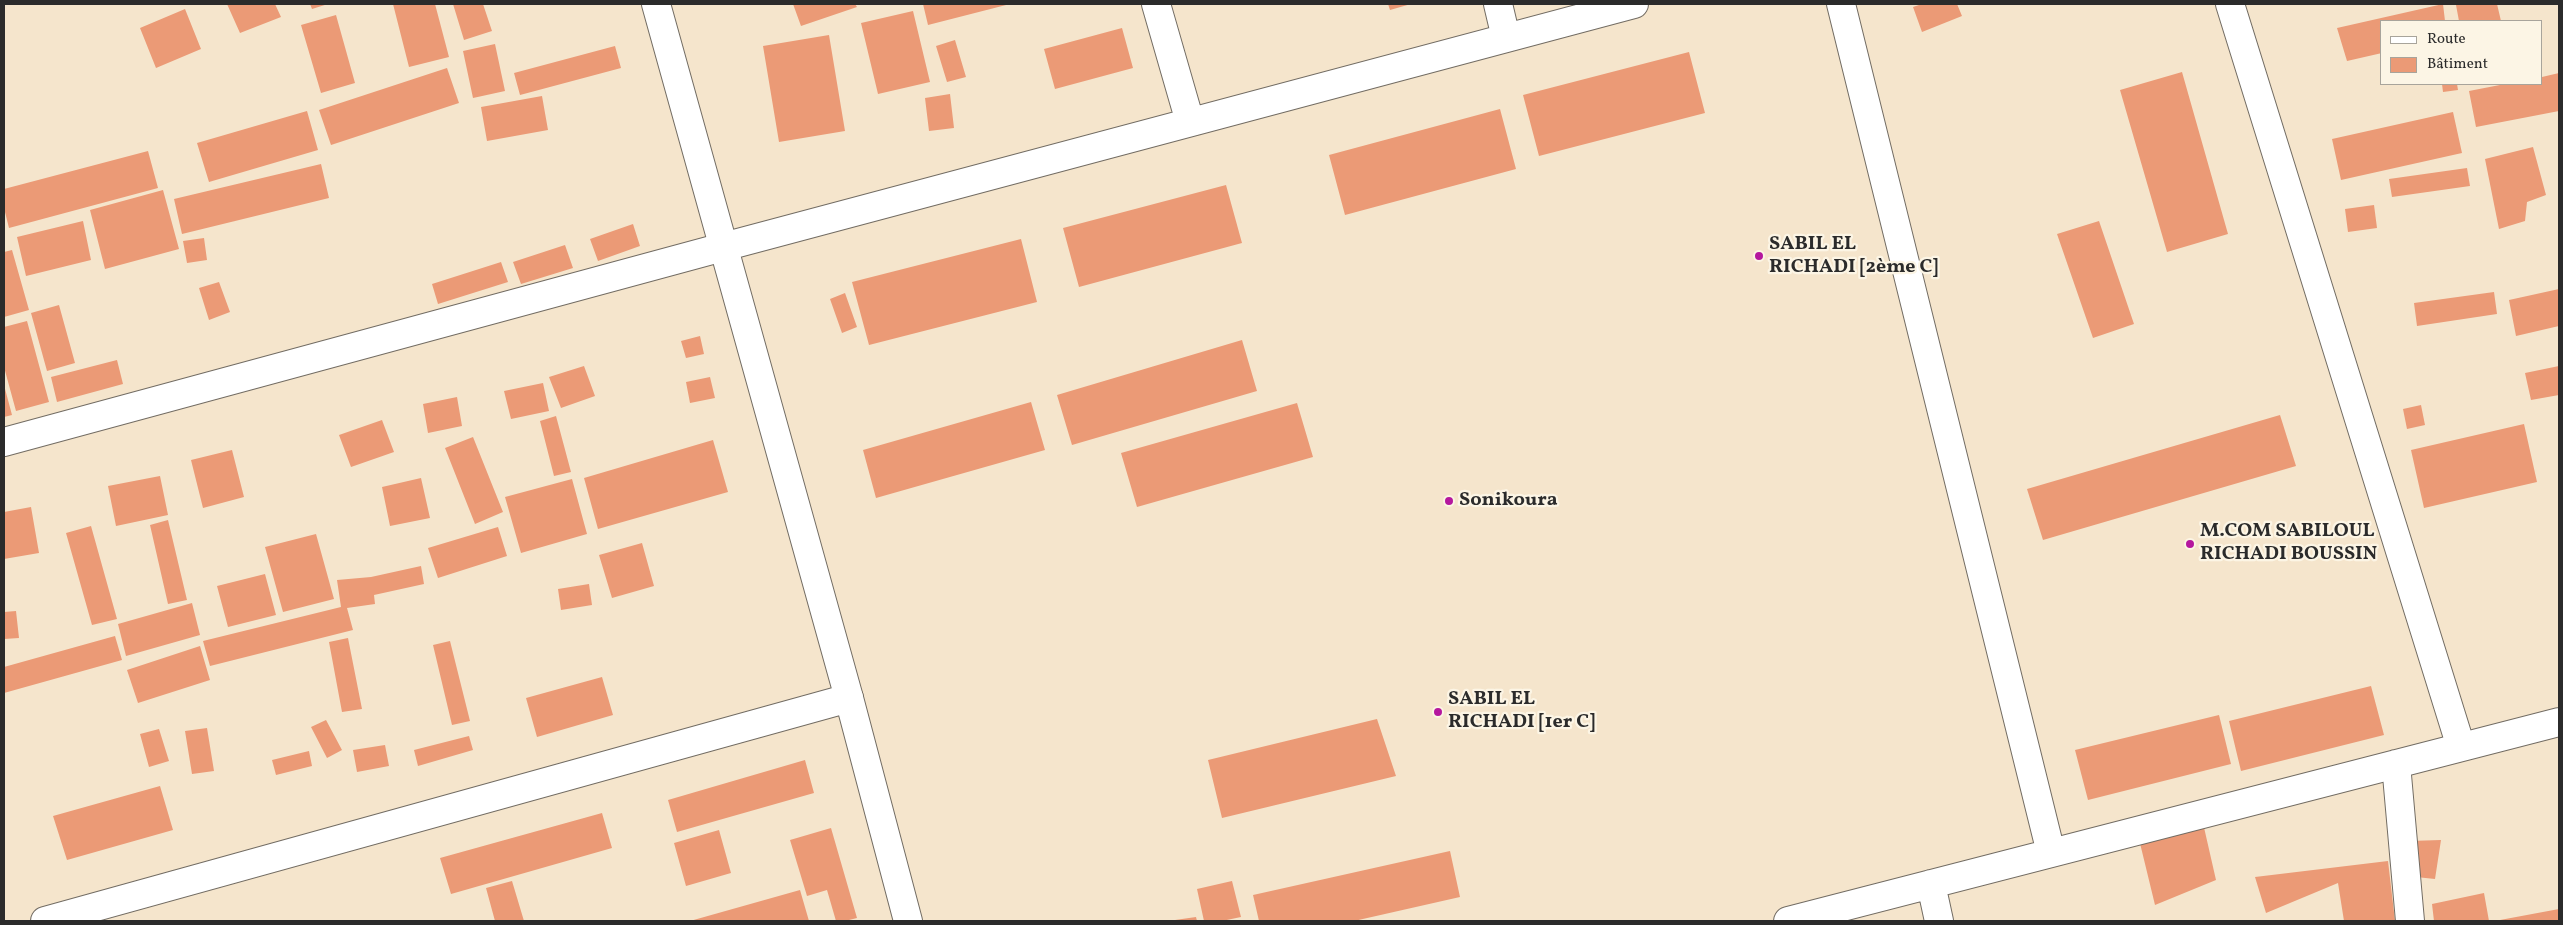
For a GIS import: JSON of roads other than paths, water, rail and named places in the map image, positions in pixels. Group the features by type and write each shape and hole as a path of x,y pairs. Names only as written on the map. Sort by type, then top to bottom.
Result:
{"street":[{"path":"656,4 849,698 908,921"},
{"path":"1156,4 1190,122"},
{"path":"1498,4 1506,38"},
{"path":"4,442 723,247 1634,4"},
{"path":"1841,4 2051,853"},
{"path":"2230,4 2461,747"},
{"path":"45,921 849,698"},
{"path":"1788,921 2559,722"},
{"path":"2396,764 2410,921"},
{"path":"1931,884 1939,921"}],"place":[{"name":"SABIL EL RICHADI [2ème C]","path":"1759,256"},
{"name":"Sonikoura","path":"1449,501"},
{"name":"M.COM SABILOUL RICHADI BOUSSIN","path":"2190,544"},
{"name":"SABIL EL RICHADI [1er C]","path":"1438,712"}]}
